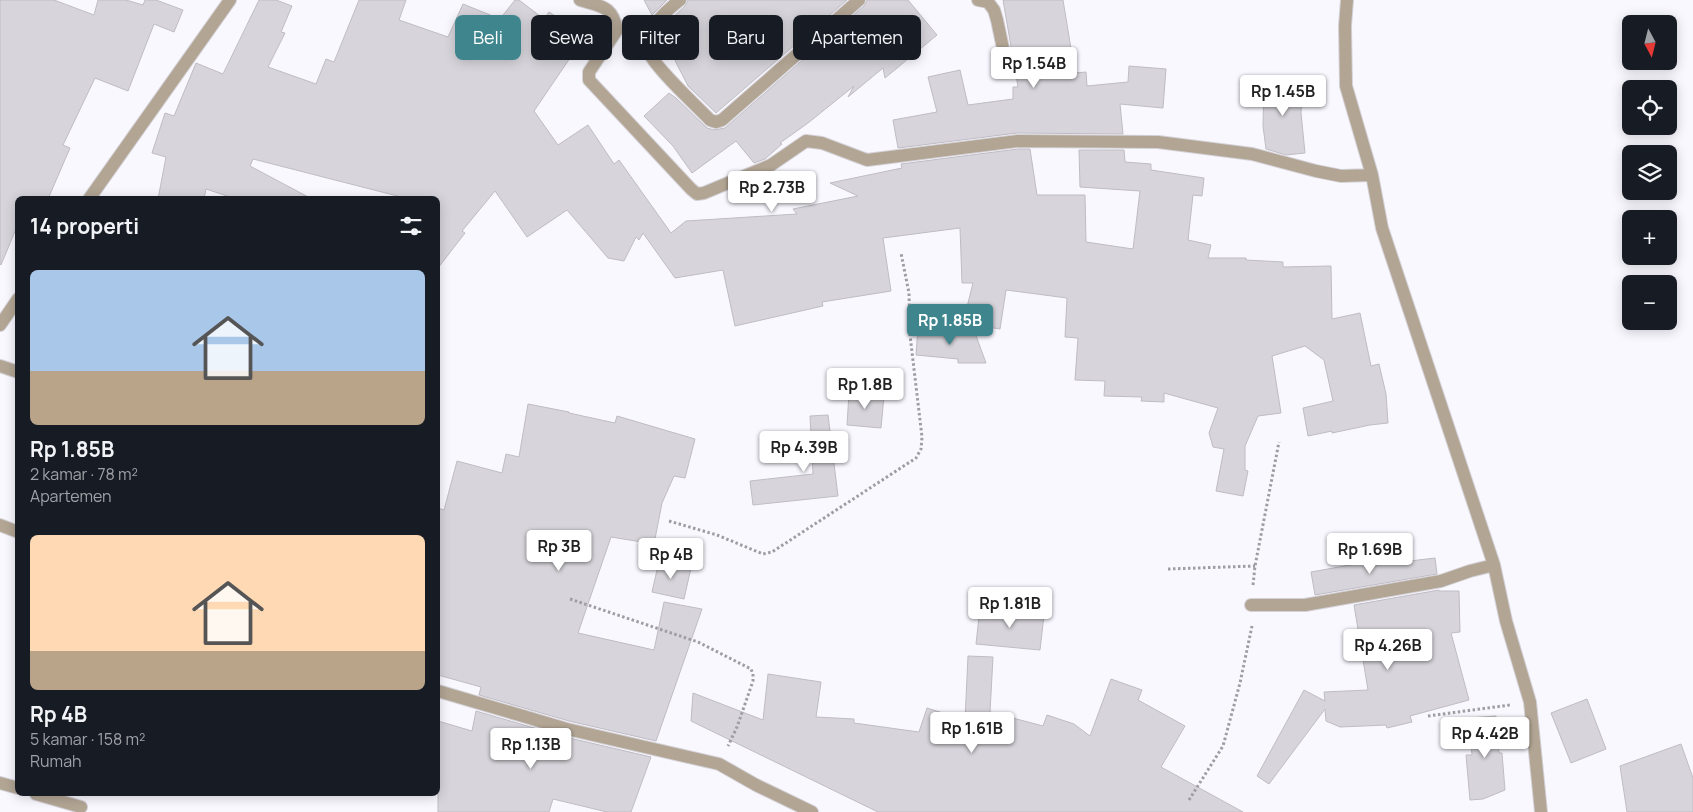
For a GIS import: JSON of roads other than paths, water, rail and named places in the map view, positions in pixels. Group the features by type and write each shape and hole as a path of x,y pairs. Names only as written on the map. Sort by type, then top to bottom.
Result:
{"street":[{"path":"91,196 230,0"},
{"path":"580,0 606,8 614,17 616,30 589,72 589,80 691,190 697,194 704,193 771,165 806,141 822,143 867,160 1018,141 1158,142 1252,154 1341,176 1372,175"},
{"path":"680,0 665,12 648,35 646,44 648,53 672,82 710,120 716,122 722,120 859,0"},
{"path":"978,0 988,2 994,10 1004,53"},
{"path":"1347,0 1345,26 1346,86 1372,175 1382,228 1494,565 1506,621 1530,702 1541,812"},
{"path":"0,325 15,304"},
{"path":"0,366 15,371"},
{"path":"0,525 15,531"},
{"path":"1251,605 1306,605 1441,581 1494,565"},
{"path":"440,692 567,729 719,764 756,785 812,812"},
{"path":"0,783 15,787"},
{"path":"43,796 81,807"}]}
